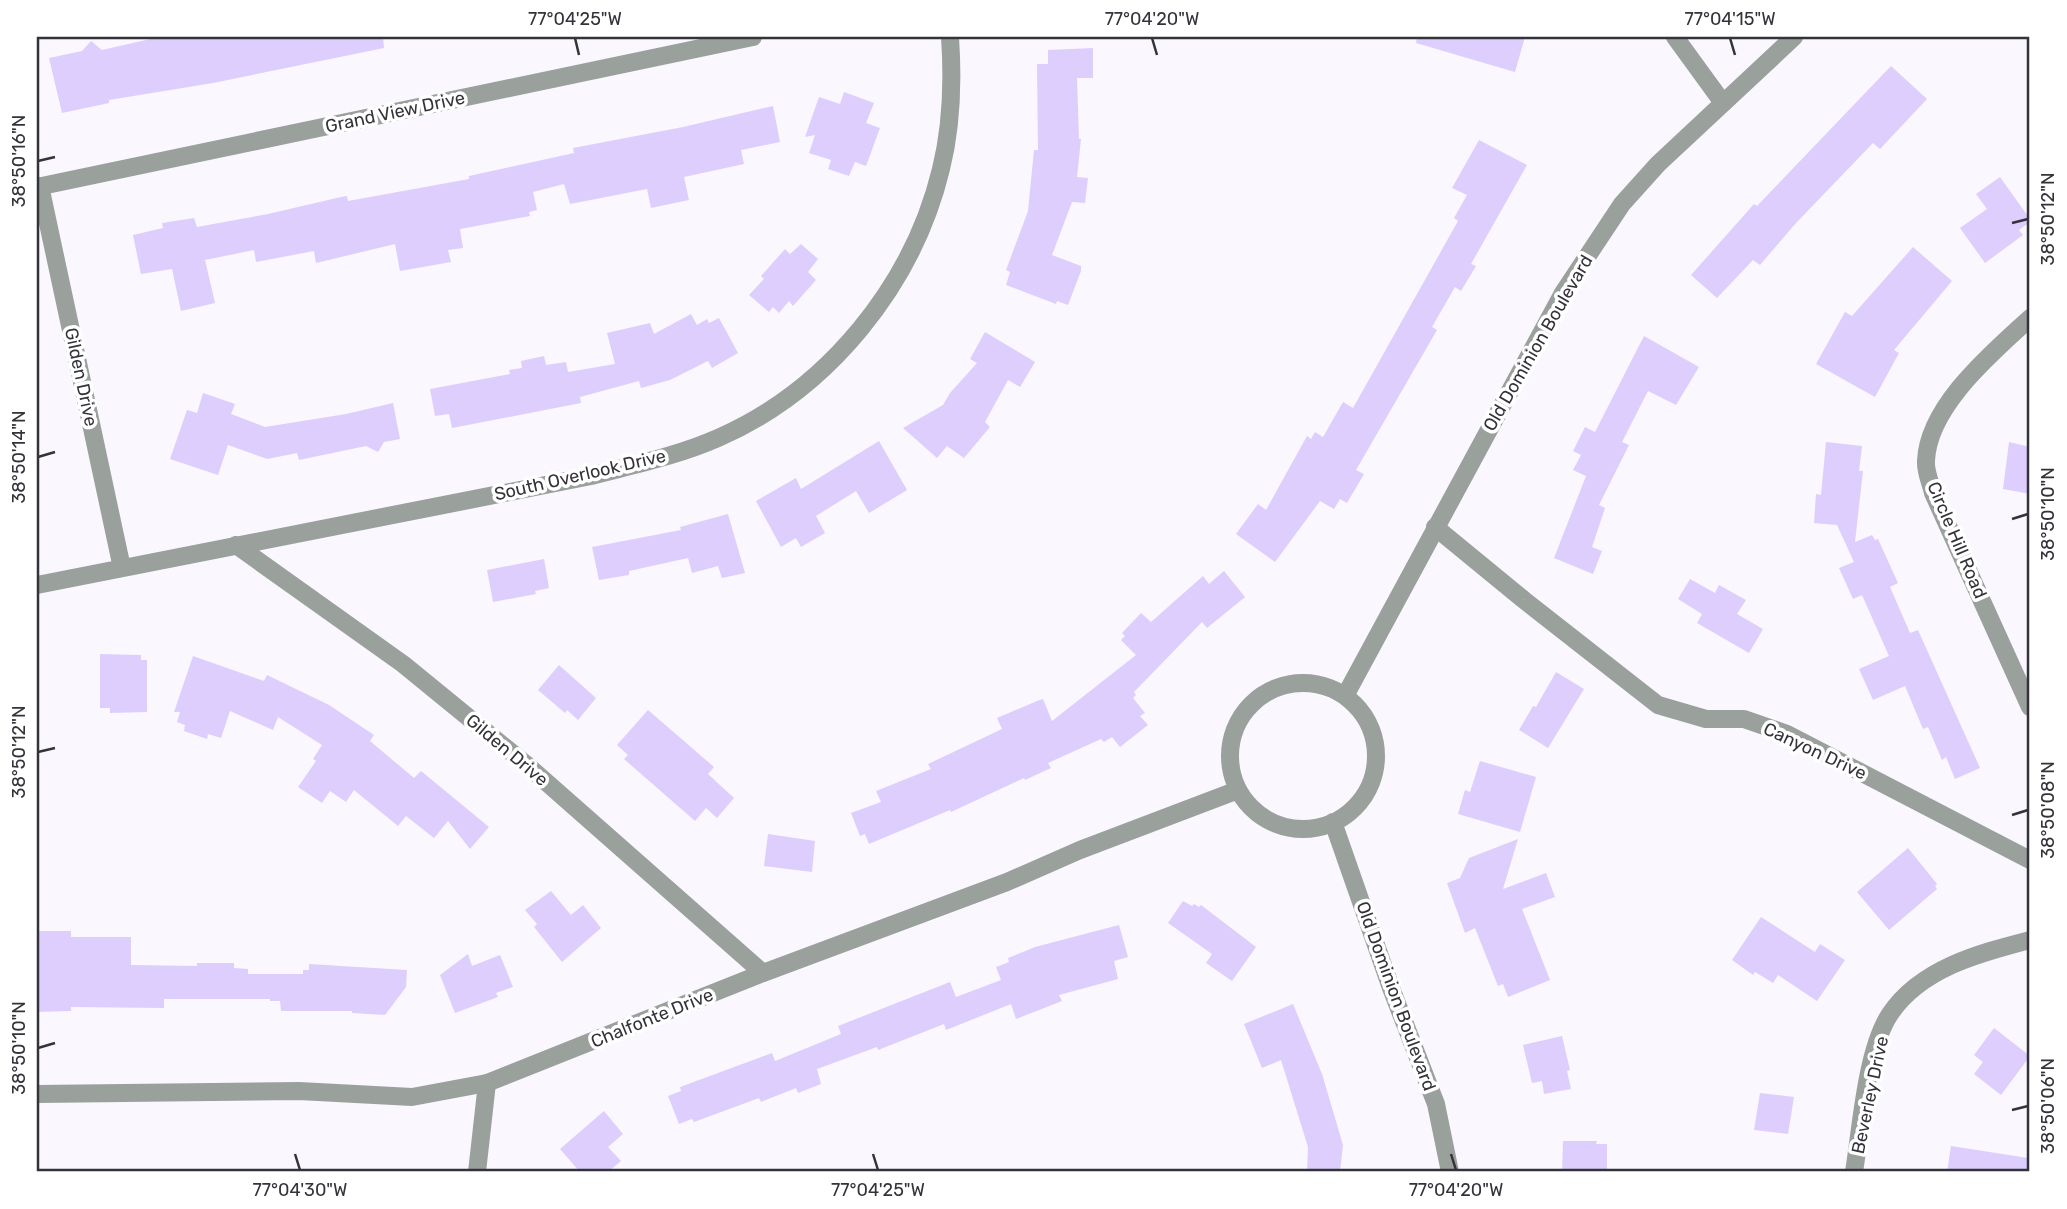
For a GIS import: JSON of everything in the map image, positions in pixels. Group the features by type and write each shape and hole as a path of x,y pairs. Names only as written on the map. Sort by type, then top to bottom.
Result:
{"street":[{"name":"Grand View Drive","path":"39,186 753,37"},
{"name":"South Overlook Drive","path":"37,585 591,476 666,457 718,438 747,423 813,378 849,342 882,300 907,259 925,218 941,170 950,119 953,70 950,37"},
{"path":"1675,37 1723,103"},
{"name":"Old Dominion Boulevard","path":"1345,696 1563,293 1622,204 1658,164 1794,37"},
{"name":"Gilden Drive","path":"39,186 122,568"},
{"name":"Circle Hill Road","path":"2030,318 1972,374 1942,412 1931,439 1926,462 1933,493 2030,707"},
{"name":"Canyon Drive","path":"1435,527 1658,705 1706,719 1744,719 1787,734 2030,860"},
{"name":"Gilden Drive","path":"236,545 402,663 528,765 763,973"},
{"path":"1298,683 1322,685 1345,696 1363,713 1374,736 1377,761 1372,783 1360,803 1342,819 1320,828 1297,829 1274,824 1254,811 1238,790 1231,771 1230,747 1238,723 1253,703 1274,689 1298,683"},
{"name":"Chalfonte Drive","path":"37,1094 299,1091 412,1097 487,1083 763,973 1007,882 1080,850 1238,790"},
{"name":"Old Dominion Boulevard","path":"1333,822 1391,988 1436,1104 1450,1172"},
{"name":"Beverley Drive","path":"1854,1172 1876,1043 1890,1015 1910,993 1936,972 1983,952 2030,940"},
{"path":"477,1172 487,1083"}],"building":[{"path":"159,37 383,37 384,48 213,83 109,100 109,103 62,113 49,58 82,51 91,41 102,50"},
{"path":"1417,37 1525,37 1515,72 1416,43"},
{"path":"1093,48 1093,78 1077,78 1081,139 1077,177 1088,178 1085,203 1072,202 1052,255 1081,266 1081,271 1068,305 1057,301 1056,304 1006,285 1010,272 1006,270 1028,211 1034,150 1038,150 1037,64 1048,64 1048,50"},
{"path":"1891,66 1927,99 1880,149 1873,143 1796,223 1760,265 1753,260 1717,298 1691,275 1754,204 1757,206"},
{"path":"844,92 874,103 866,123 880,128 866,166 855,162 849,176 828,169 831,160 809,153 815,135 805,137 819,97 840,104"},
{"path":"773,106 780,142 741,150 744,164 684,177 689,200 651,208 647,189 570,204 564,184 533,192 537,210 529,212 530,216 460,229 463,248 448,250 451,262 400,271 395,244 316,263 314,251 256,262 254,250 205,260 215,303 181,311 172,269 141,274 133,235 163,228 162,223 194,218 197,227 341,197 347,196 348,201 469,179 469,176 574,153 573,148"},
{"path":"1479,140 1527,165 1471,264 1476,266 1461,291 1455,287 1432,327 1437,330 1356,470 1364,474 1347,503 1340,499 1334,509 1320,501 1275,562 1236,534 1258,504 1266,510 1307,436 1311,439 1315,432 1323,437 1343,402 1353,408 1458,221 1454,218 1467,195 1452,188"},
{"path":"2000,177 2030,222 2019,230 2023,235 1985,263 1960,228 1987,209 1976,194"},
{"path":"801,244 818,259 808,272 816,280 793,306 789,301 779,313 773,307 769,312 749,295 764,279 761,276 785,249 790,254"},
{"path":"1913,247 1952,281 1894,350 1899,353 1875,397 1816,364 1845,312 1852,316"},
{"path":"691,314 697,325 707,319 709,323 719,318 738,353 712,368 708,361 670,380 641,388 639,381 580,397 581,403 452,428 449,414 435,416 430,389 510,374 509,370 522,368 521,361 544,356 546,365 566,362 568,372 615,364 607,333 650,323 654,334"},
{"path":"985,332 1035,362 1020,387 1008,380 985,422 990,427 964,458 947,446 937,458 903,428 943,405 950,393 977,363 970,359"},
{"path":"1644,336 1699,367 1676,405 1648,391 1622,442 1629,445 1599,505 1605,508 1592,547 1602,551 1593,574 1554,558 1586,476 1573,470 1581,455 1573,451 1585,427 1595,432"},
{"path":"203,393 235,404 231,414 265,427 346,414 393,403 400,439 384,442 378,452 366,446 299,460 297,453 267,459 228,445 218,475 170,459 187,410 197,413"},
{"path":"879,441 907,490 869,513 856,491 816,516 825,533 801,547 796,538 781,547 756,501 796,478 801,489"},
{"path":"1826,442 1862,446 1859,471 1863,471 1855,542 1872,535 1875,540 1878,539 1898,583 1890,587 1910,633 1918,630 1980,768 1955,779 1946,757 1942,760 1928,727 1923,729 1905,686 1873,700 1859,669 1889,656 1862,595 1853,599 1839,568 1854,562 1837,525 1814,523 1816,494 1821,495"},
{"path":"2009,442 2030,447 2030,494 2003,489"},
{"path":"728,514 745,573 722,578 718,566 692,573 688,558 629,571 629,575 599,580 592,547 681,530 680,527"},
{"path":"544,559 549,588 535,591 536,594 493,602 487,570"},
{"path":"1224,571 1245,597 1207,628 1202,622 1134,692 1136,695 1133,698 1145,713 1140,716 1148,725 1120,747 1112,737 1104,742 1101,739 1048,763 1051,768 951,812 950,810 869,844 865,834 860,836 851,813 881,802 876,791 931,769 928,764 1002,729 997,718 1037,701 1043,699 1052,721 1136,655 1121,640 1125,636 1122,633 1141,613 1151,622 1203,576 1209,584"},
{"path":"1690,579 1715,593 1719,585 1746,600 1737,614 1763,629 1749,653 1697,623 1702,614 1678,599"},
{"path":"100,654 141,655 141,660 147,660 147,712 110,713 110,708 100,708"},
{"path":"193,656 264,681 267,675 329,705 374,735 370,741 414,778 421,771 489,827 470,849 448,821 434,838 406,816 398,826 354,790 346,802 330,791 322,803 298,787 316,761 313,759 322,745 278,717 273,730 230,711 221,738 208,734 207,739 184,731 185,725 177,722 180,712 174,712"},
{"path":"559,665 596,698 578,720 567,710 565,713 538,690"},
{"path":"1556,672 1584,689 1548,748 1519,730"},
{"path":"648,710 714,767 708,774 734,798 717,818 706,808 695,821 624,759 628,755 617,745"},
{"path":"1480,761 1536,777 1520,832 1458,814 1465,790 1470,792"},
{"path":"768,834 815,841 812,872 764,866"},
{"path":"1518,839 1503,889 1546,873 1555,897 1522,909 1550,980 1508,997 1503,984 1498,986 1475,928 1465,933 1447,883 1460,878 1469,858"},
{"path":"1908,848 1937,884 1937,889 1889,930 1857,892"},
{"path":"551,891 571,915 583,905 601,928 562,962 534,927 537,924 525,910"},
{"path":"1183,901 1192,906 1201,905 1256,947 1232,981 1206,963 1212,954 1168,923"},
{"path":"1761,917 1815,952 1820,944 1845,960 1817,1001 1778,975 1773,983 1755,972 1753,975 1732,960"},
{"path":"1119,925 1128,957 1114,961 1118,979 1059,995 1062,1001 1016,1019 1011,1004 946,1030 944,1024 878,1050 877,1047 817,1069 821,1084 798,1093 796,1088 761,1102 759,1098 694,1122 692,1119 679,1124 668,1096 681,1091 680,1087 772,1053 775,1061 841,1034 838,1026 950,982 956,997 1001,980 996,967 1009,962 1008,958 1035,947"},
{"path":"37,931 71,931 71,937 131,937 131,965 197,966 197,963 234,963 234,968 248,969 248,974 303,974 303,970 309,970 309,964 407,970 406,987 385,1015 352,1011 281,1011 280,1001 270,999 164,999 164,1008 71,1007 71,1011 37,1012"},
{"path":"468,954 472,966 500,955 513,987 496,993 498,997 455,1013 440,975"},
{"path":"1293,1004 1322,1074 1343,1145 1340,1172 1307,1172 1308,1147 1281,1060 1262,1068 1244,1024"},
{"path":"1994,1028 2030,1056 2001,1095 1974,1074 1983,1062 1974,1055"},
{"path":"1562,1036 1570,1070 1567,1071 1571,1089 1544,1094 1542,1081 1532,1083 1523,1045"},
{"path":"1760,1093 1794,1097 1788,1134 1754,1130"},
{"path":"604,1111 623,1134 608,1147 621,1161 608,1172 580,1172 560,1149"},
{"path":"1563,1141 1597,1141 1596,1144 1607,1144 1607,1172 1562,1172"},
{"path":"1951,1146 2028,1158 2027,1172 1947,1172"}]}
